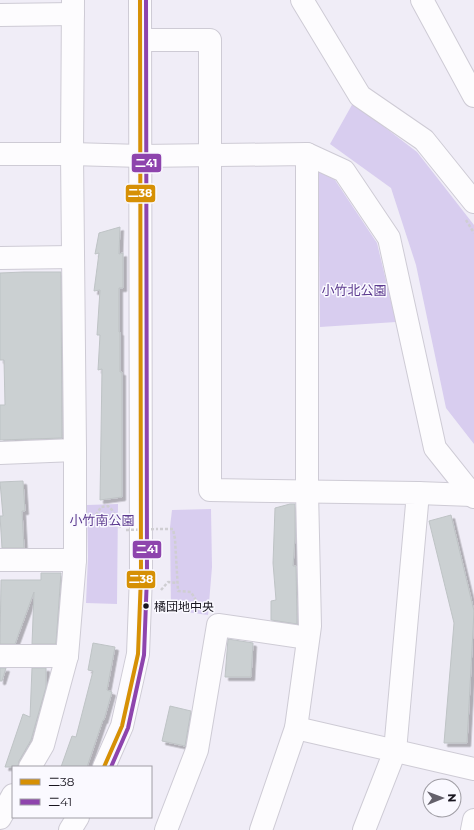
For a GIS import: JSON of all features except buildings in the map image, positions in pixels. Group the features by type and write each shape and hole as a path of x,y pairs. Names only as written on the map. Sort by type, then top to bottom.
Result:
{"street":[{"path":"104,766 122,726 138,654 142,576 140,0"},
{"path":"302,0 360,96 424,140 474,202"},
{"path":"422,0 474,96"},
{"path":"0,15 73,7 72,154 75,560 67,656 43,745 31,766"},
{"path":"140,40 210,40 210,490 418,493 473,496"},
{"path":"0,154 141,156 307,154 344,171 388,238 435,448 473,496"},
{"path":"261,830 296,728 310,626 307,491 307,154"},
{"path":"0,258 73,257"},
{"path":"0,453 75,450"},
{"path":"364,830 395,751 418,493"},
{"path":"0,560 75,560"},
{"path":"166,830 197,750 219,625 308,638"},
{"path":"0,656 67,656"},
{"path":"296,728 474,769"},
{"path":"0,818 12,797"},
{"path":"70,830 77,818"},
{"path":"472,830 474,820"}],"path":[{"path":"126,530 173,529 178,590 191,592 201,609 219,625"}],"green space":[{"path":"353,103 417,152 474,225 474,444 446,408 416,265 391,188 330,144"},
{"name":"小竹北公園","path":"318,171 335,180 377,243 396,322 320,327"},
{"name":"小竹南公園","path":"118,504 117,604 86,603 88,557 87,505"},
{"name":"小竹南公園","path":"211,509 212,567 208,615 171,610 170,527 172,510"}],"transit line":[{"name":"二38","path":"104,766 122,726 138,654 141,576 140,0"},
{"name":"二41","path":"111,766 128,728 144,655 147,576 146,0"}],"place":[{"name":"橘団地中央","path":"146,606"}]}
